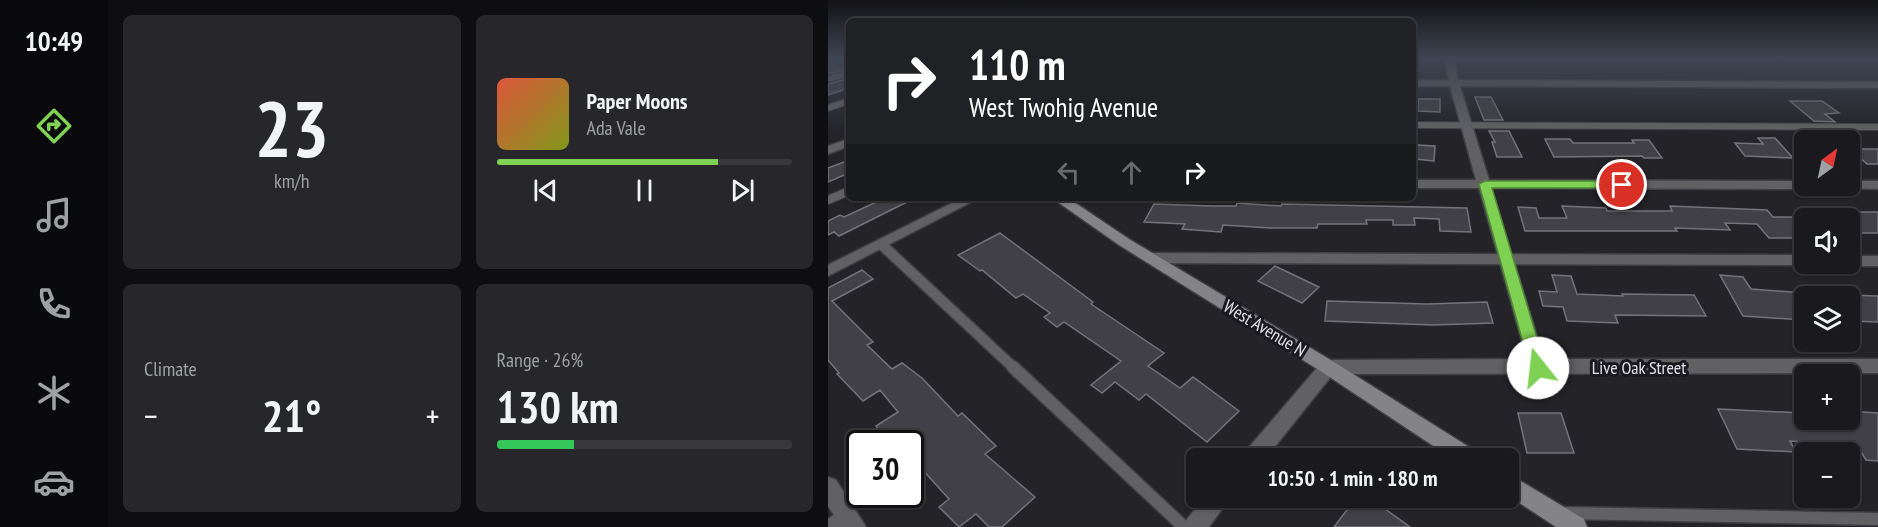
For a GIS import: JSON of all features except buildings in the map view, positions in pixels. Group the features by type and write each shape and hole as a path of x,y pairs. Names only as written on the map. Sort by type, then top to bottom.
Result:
{"main road":[{"name":"West Avenue N","path":"1064,201 1149,258 1328,367 1453,448"},
{"path":"1519,490 1576,527"}],"street":[{"path":"1454,84 1538,368"},
{"path":"1580,84 1878,85"},
{"path":"828,150 846,143"},
{"path":"1416,184 1794,185"},
{"path":"1860,185 1878,185"},
{"path":"828,271 966,201"},
{"name":"Live Oak Street","path":"1328,367 1878,366"},
{"path":"1261,448 1328,367"},
{"path":"828,487 847,524"},
{"path":"1195,527 1211,508"}],"lane":[{"path":"828,108 846,102"},
{"path":"1416,125 1878,127"},
{"path":"828,200 846,192"},
{"path":"881,244 1184,527"},
{"path":"1149,258 1794,260"},
{"path":"1860,261 1878,261"},
{"path":"1554,513 1878,519"}],"route":[{"path":"1538,368 1485,184 1622,185"}]}
